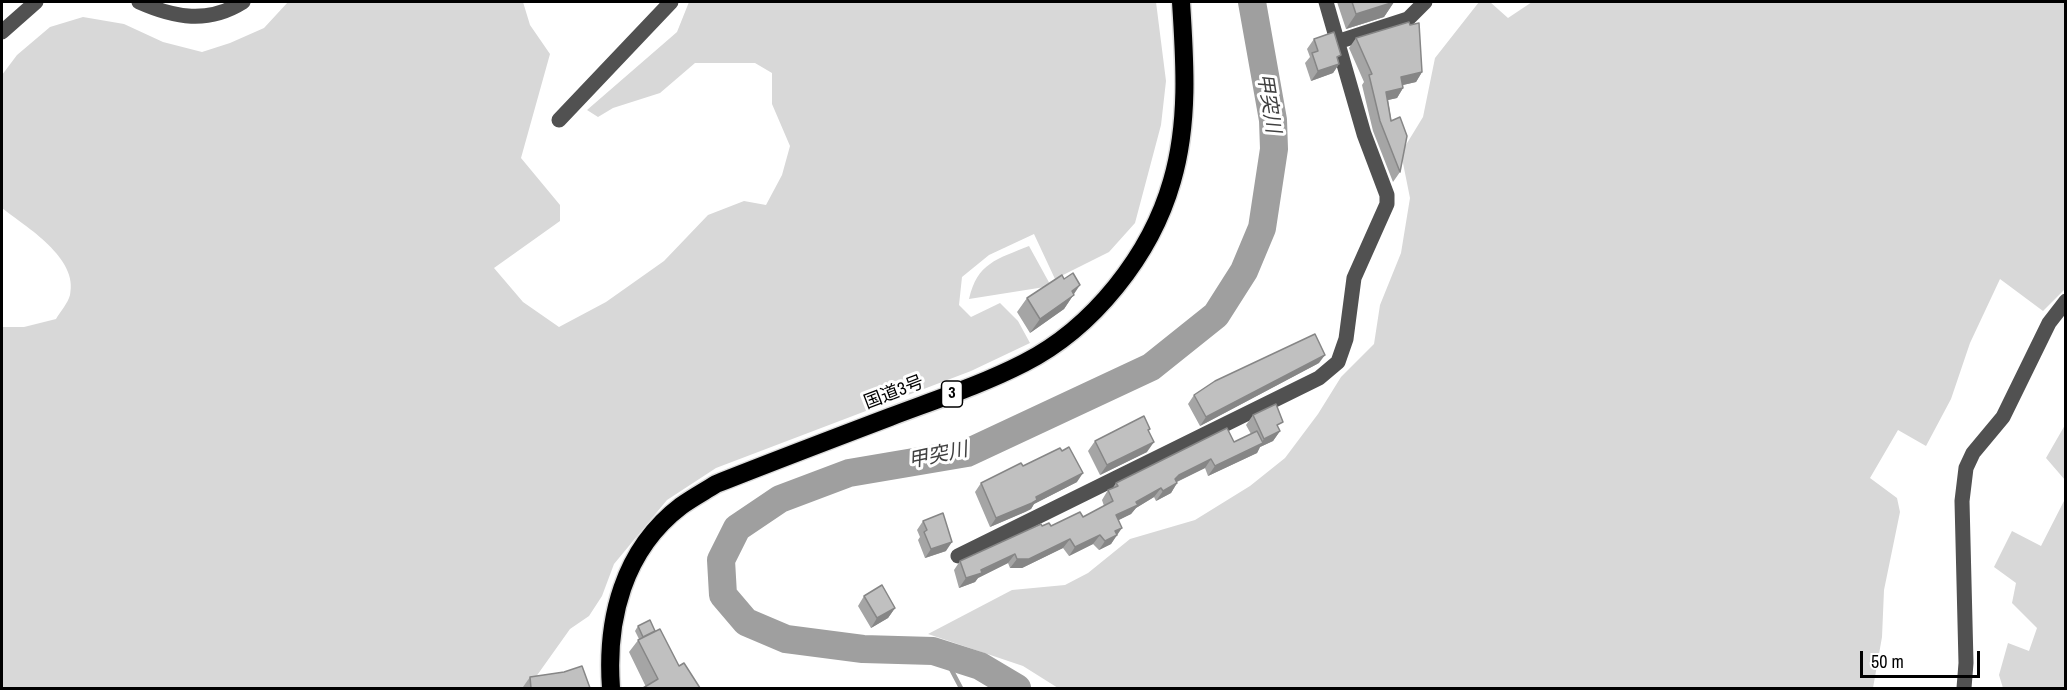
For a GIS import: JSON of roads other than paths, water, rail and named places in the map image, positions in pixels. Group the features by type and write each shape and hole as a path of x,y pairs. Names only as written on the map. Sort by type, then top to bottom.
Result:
{"highway":[{"name":"国道3号","path":"611,688 609,640 622,583 646,542 680,507 716,484 960,391 1025,363 1060,339 1106,298 1128,272 1155,226 1172,183 1182,134 1185,72 1181,2"}],"street":[{"path":"2,32 36,2"},
{"path":"140,2 161,10 199,18 243,2"},
{"path":"559,120 671,2"},
{"path":"958,556 1319,378 1338,362 1346,339 1354,278 1387,204 1388,195 1364,134 1326,2"},
{"path":"1337,42 1408,20 1425,2"},
{"path":"1964,688 1966,663 1962,501 1966,468 1973,453 2003,417 2049,323 2066,301"}],"waterway":[{"name":"甲突川","path":"1017,688 980,666 933,651 863,649 786,639 746,622 723,595 721,560 737,528 780,499 849,473 967,453 1151,367 1216,315 1244,271 1262,228 1274,149 1273,120 1252,2"},
{"path":"943,654 961,688"}]}
